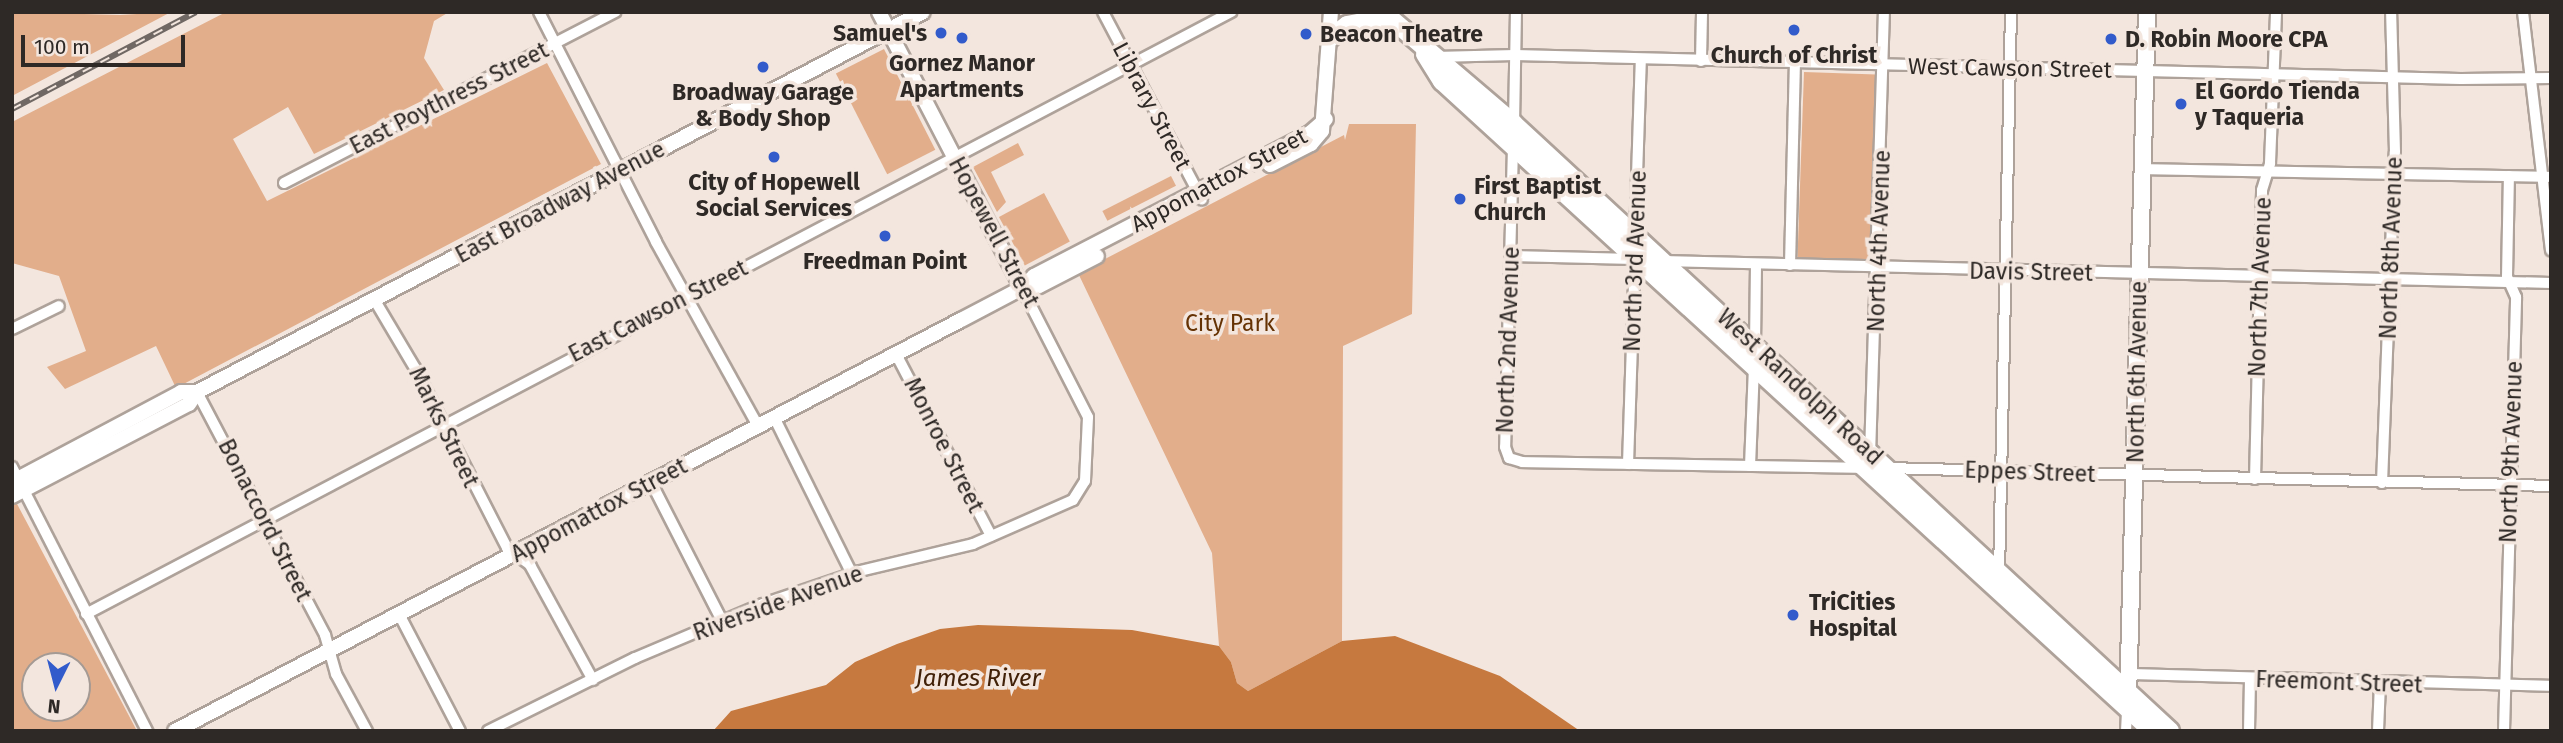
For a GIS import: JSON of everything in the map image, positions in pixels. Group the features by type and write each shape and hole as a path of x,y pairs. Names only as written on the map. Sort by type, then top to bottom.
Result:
{"highway":[{"path":"1329,38 1347,25 1385,15"},
{"name":"West Randolph Road","path":"1385,15 1430,56 1514,124 1755,345 2003,598 2128,691 2152,731"},
{"name":"West Randolph Road","path":"1430,56 1442,81 1754,368 1867,460 1889,468 2170,731"}],"main road":[{"name":"North 6th Avenue","path":"2128,691 2147,12"}],"street":[{"path":"539,12 686,296 758,426"},
{"name":"East Poythress Street","path":"284,183 615,12"},
{"name":"Hopewell Street","path":"879,12 1080,394 1088,418 1087,457"},
{"name":"East Broadway Avenue","path":"15,483 181,392 197,392 923,12"},
{"name":"Library Street","path":"1103,12 1200,196"},
{"name":"East Cawson Street","path":"86,614 441,424 1231,12"},
{"path":"1329,38 1331,12"},
{"name":"North 2nd Avenue","path":"1516,12 1505,447 1509,457 1628,464"},
{"path":"1701,61 1702,12"},
{"name":"North 4th Avenue","path":"1867,460 1877,268 1884,12"},
{"path":"2003,598 1998,568 2011,12"},
{"name":"North 7th Avenue","path":"2255,479 2262,190 2267,172 2276,12"},
{"name":"North 8th Avenue","path":"2382,483 2394,173 2391,12"},
{"path":"2523,12 2547,176 2551,250"},
{"name":"Appomattox Street","path":"175,731 1022,288 1034,276 1200,196 1310,133 1326,120 1329,38"},
{"name":"West Cawson Street","path":"1430,56 1515,55 2551,78"},
{"name":"North 3rd Avenue","path":"1628,464 1641,59"},
{"path":"1790,265 1795,63"},
{"path":"2143,169 2547,176"},
{"name":"North 9th Avenue","path":"2504,731 2516,297 2508,281 2509,176"},
{"name":"Davis Street","path":"1511,256 2004,272 2551,283"},
{"path":"1750,466 1756,264"},
{"name":"Marks Street","path":"374,299 415,368 441,424 514,554 530,565 593,680"},
{"path":"12,329 59,306"},
{"name":"Monroe Street","path":"896,354 991,536"},
{"name":"Bonaccord Street","path":"197,392 264,520 329,650 336,674 367,731"},
{"path":"774,417 852,574"},
{"name":"Riverside Avenue","path":"488,731 722,621 852,574 932,556 991,536 1073,500 1085,481 1087,457"},
{"path":"1628,464 1750,466 1867,460"},
{"name":"Eppes Street","path":"1889,468 2551,486"},
{"path":"651,482 722,621"},
{"path":"15,483 147,731"},
{"path":"399,614 460,731"},
{"path":"2249,731 2250,679"},
{"name":"Freemont Street","path":"2128,691 2250,679 2551,686"},
{"path":"2378,731 2380,684"},
{"name":"North 6th Avenue","path":"2126,731 2128,691"}],"green space":[{"path":"12,12 120,15 171,12 12,96"},
{"path":"226,12 449,12 434,21 424,58 444,90 314,154 288,107 233,139 267,201 547,63 601,164 176,388 156,346 65,389 47,367 86,351 59,276 12,263 12,122"},
{"path":"884,49 935,150 887,174 836,74"},
{"path":"1804,72 1876,75 1869,262 1797,260"},
{"name":"City Park","path":"1349,124 1416,124 1412,314 1343,346 1342,641 1248,691 1237,683 1231,662 1219,646 1212,553 1078,273 1344,135 1345,140"},
{"path":"1018,143 1024,155 991,172 1006,202 997,212 973,167"},
{"path":"1171,176 1176,186 1107,221 1102,211"},
{"path":"1044,193 1070,242 1025,266 999,217"},
{"path":"16,502 137,731 12,731 12,505"}],"water":[{"name":"James River","path":"978,625 1132,630 1219,646 1231,662 1237,683 1248,691 1342,641 1395,636 1500,676 1580,731 713,731 731,711 826,685 855,662 897,644 940,629"}],"railway":[{"path":"12,109 196,12"}],"place":[{"name":"Church of Christ","path":"1794,30"},
{"name":"Samuel's","path":"941,33"},
{"name":"Beacon Theatre","path":"1306,34"},
{"name":"Gornez Manor Apartments","path":"962,38"},
{"name":"D. Robin Moore CPA","path":"2111,39"},
{"name":"Broadway Garage & Body Shop","path":"763,67"},
{"name":"El Gordo Tienda y Taqueria","path":"2181,104"},
{"name":"City of Hopewell Social Services","path":"774,157"},
{"name":"First Baptist Church","path":"1460,199"},
{"name":"Freedman Point","path":"885,236"},
{"name":"TriCities Hospital","path":"1793,615"}]}
